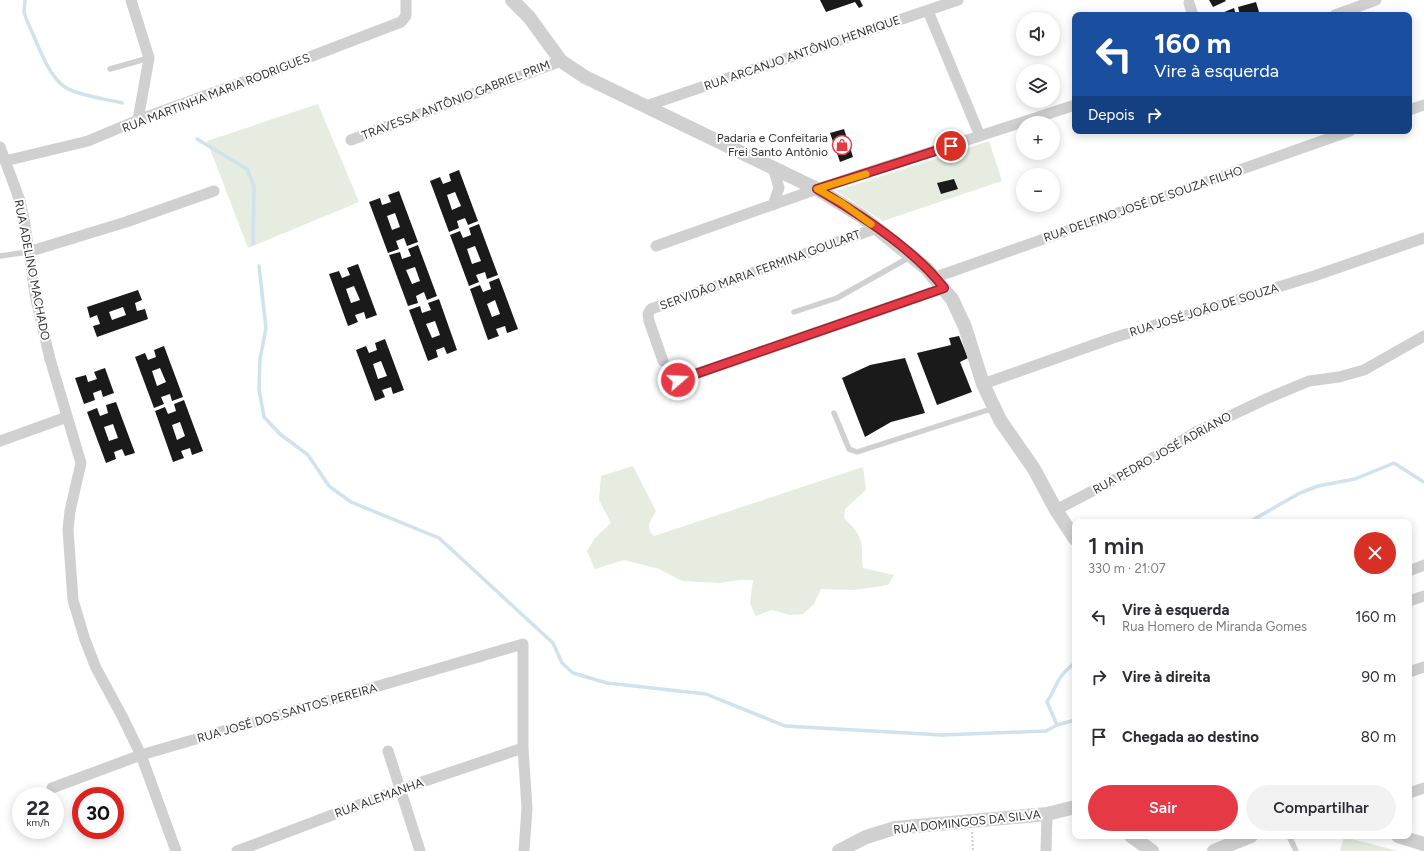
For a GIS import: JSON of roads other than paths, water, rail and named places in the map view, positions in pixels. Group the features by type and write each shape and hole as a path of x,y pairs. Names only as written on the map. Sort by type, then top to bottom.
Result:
{"street":[{"path":"131,0 149,58 138,120"},
{"name":"RUA MARTINHA MARIA RODRIGUES","path":"5,161 88,142 138,120 273,71 401,22 406,16 406,0"},
{"path":"512,0 529,17 561,61 585,77 817,189 842,203 912,256 940,283 952,299 965,327 984,384 994,408 1034,469 1056,510 1072,534"},
{"name":"RUA ARCANJO ANTÔNIO HENRIQUE","path":"646,106 958,0"},
{"path":"1343,12 1376,0"},
{"path":"1189,3 1192,12"},
{"path":"928,11 980,136"},
{"name":"TRAVESSA ANTÔNIO GABRIEL PRIM","path":"351,140 561,61"},
{"path":"1412,109 1424,105"},
{"path":"1051,116 1072,106"},
{"path":"656,246 817,189 980,136 1016,127"},
{"name":"RUA DELFINO JOSÉ DE SOUZA FILHO","path":"678,380 1342,134"},
{"name":"RUA ADELINO MACHADO","path":"0,147 20,201 35,295 50,359 81,463 70,510 68,530 73,600 84,640 96,668 122,716 141,756 176,851"},
{"path":"772,167 778,188 774,205"},
{"path":"28,252 126,222 214,191"},
{"name":"SERVIDÃO MARIA FERMINA GOULART","path":"663,361 649,321 648,314 651,309 877,228"},
{"name":"RUA JOSÉ JOÃO DE SOUZA","path":"984,384 1120,336 1306,279 1424,238"},
{"name":"RUA PEDRO JOSÉ ADRIANO","path":"1056,510 1127,473 1196,432 1266,399 1309,381 1339,377 1364,370 1424,336"},
{"path":"0,441 67,418"},
{"path":"1412,570 1424,564"},
{"path":"1412,600 1424,596"},
{"name":"RUA JOSÉ DOS SANTOS PEREIRA","path":"55,787 141,756 523,644 523,748"},
{"path":"1412,671 1424,667"},
{"path":"523,748 527,808 524,851"},
{"name":"RUA ALEMANHA","path":"237,851 401,789 523,748"},
{"path":"388,751 420,851"},
{"path":"1412,792 1424,788"},
{"name":"RUA DOMINGOS DA SILVA","path":"840,851 866,837 895,828 1047,814 1072,808"},
{"path":"1046,851 1047,814"},
{"path":"1134,839 1152,851"},
{"path":"1214,851 1244,839"},
{"path":"1408,839 1424,844"}],"lane":[{"path":"110,69 149,58"},
{"path":"0,256 28,252"},
{"path":"794,312 837,298 912,256"},
{"path":"834,413 849,449 857,452 994,408"},
{"path":"1290,839 1296,851"}],"waterway":[{"path":"25,0 24,12 27,21 46,63 61,84 73,91 122,103"},
{"path":"197,139 247,169 254,186 253,244"},
{"path":"259,266 266,328 260,359 259,389 264,417 280,434 308,455 329,486 351,502 439,538 553,643 562,663 573,673 607,683 706,694 785,726 942,735 1046,731 1057,725 1072,721"},
{"path":"1254,519 1300,493 1318,486 1355,479 1394,463 1424,482"},
{"path":"1057,725 1047,702 1061,677 1072,666"}],"place":[{"name":"Padaria e Confeitaria Frei Santo Antônio","path":"842,145"}]}
